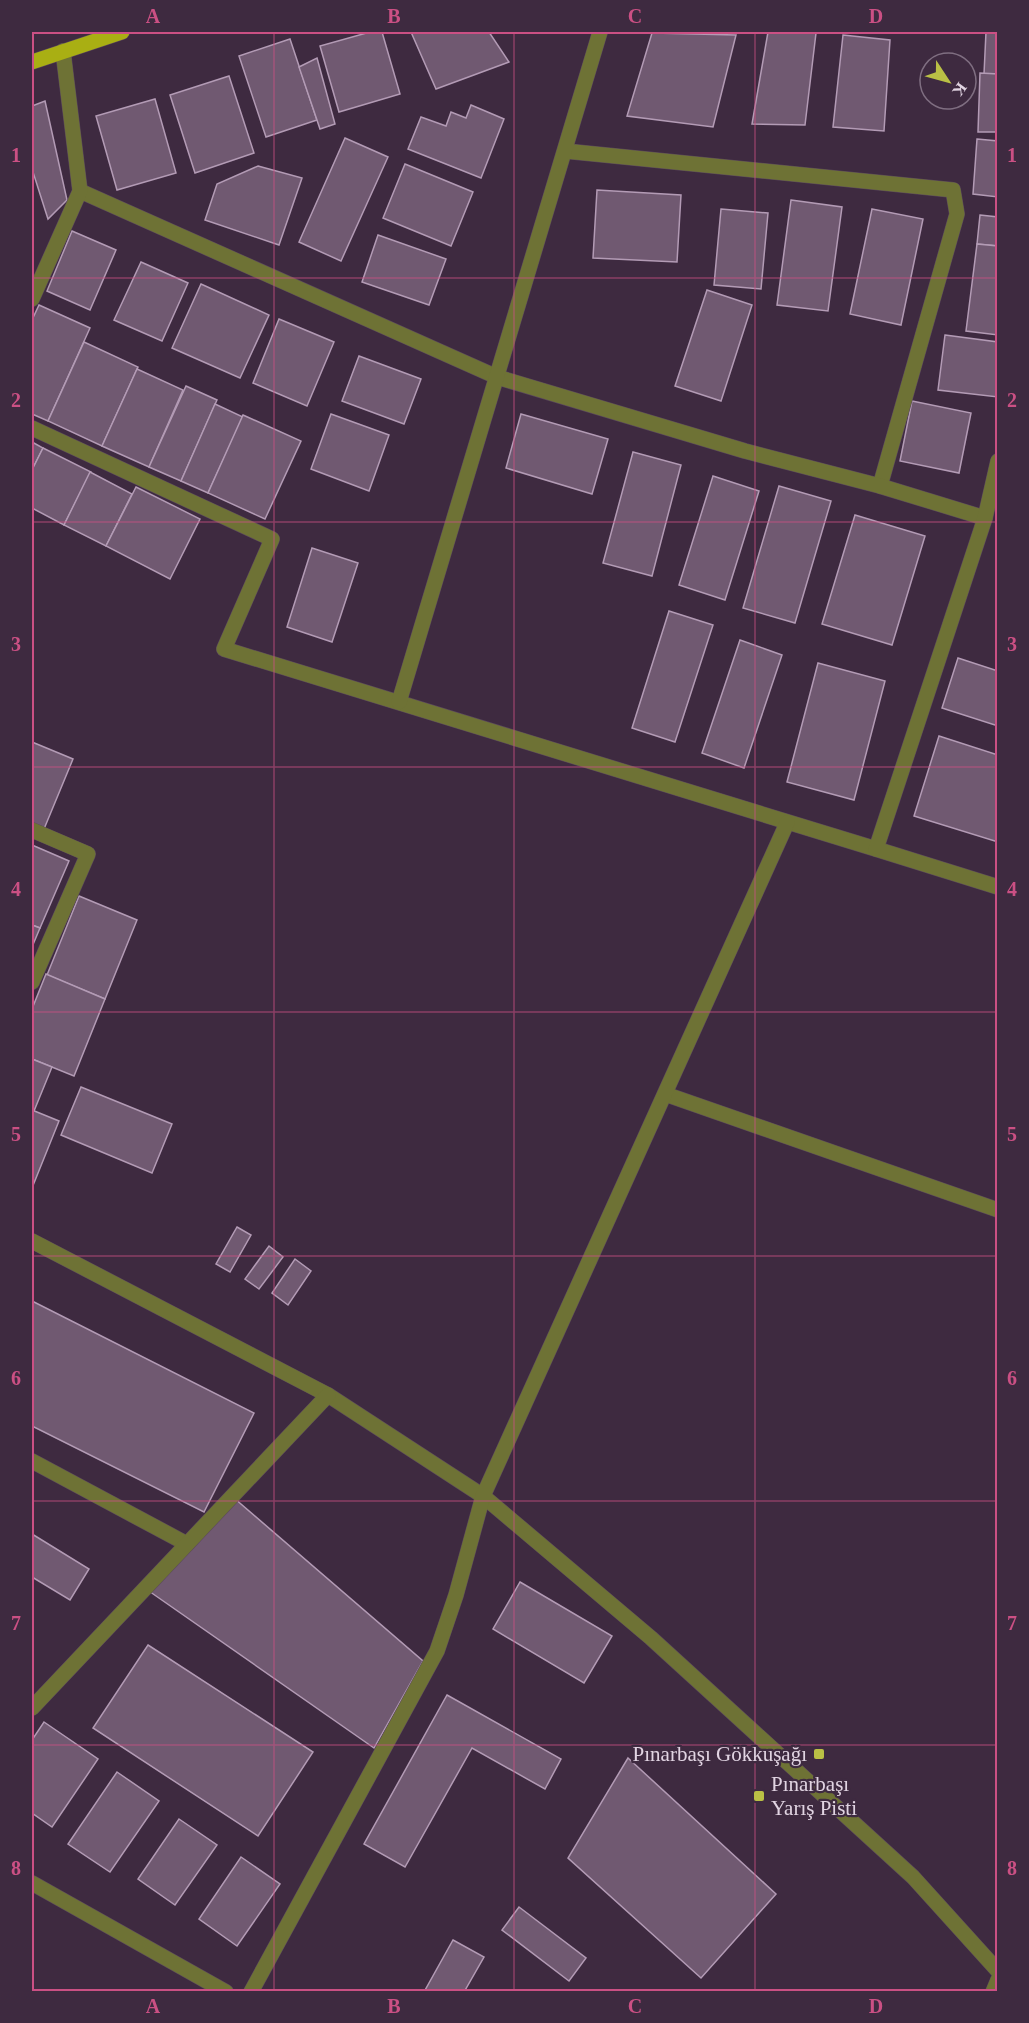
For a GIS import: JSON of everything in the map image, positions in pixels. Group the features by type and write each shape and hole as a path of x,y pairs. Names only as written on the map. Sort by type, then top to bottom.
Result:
{"main road":[{"path":"32,62 116,32"}],"street":[{"path":"399,702 600,32"},
{"path":"32,300 80,192 63,51"},
{"path":"565,151 953,190 957,214 880,486"},
{"path":"80,192 497,377 745,451 880,486 985,518"},
{"path":"32,428 272,539 224,649 998,887"},
{"path":"876,849 985,518 998,461"},
{"path":"251,1992 437,1651 456,1595 483,1496 788,823"},
{"path":"32,830 88,854 32,982"},
{"path":"665,1094 998,1210"},
{"path":"32,1241 328,1395 483,1496 651,1638 913,1876 998,1971"},
{"path":"32,1708 328,1395"},
{"path":"32,1461 187,1544"},
{"path":"32,1883 226,1992"},
{"path":"993,1992 998,1980"}],"building":[{"path":"370,32 382,32 400,94 339,112 320,46"},
{"path":"411,32 489,32 509,62 436,89"},
{"path":"768,32 816,33 805,125 752,124"},
{"path":"986,32 998,32 998,74 984,74"},
{"path":"652,33 736,35 713,127 627,116"},
{"path":"843,35 890,40 884,131 833,127"},
{"path":"290,39 317,120 266,137 239,56"},
{"path":"317,58 335,124 320,129 299,67"},
{"path":"980,73 998,74 998,132 978,132"},
{"path":"229,76 254,153 195,173 170,95"},
{"path":"155,99 176,173 117,190 96,116"},
{"path":"45,101 67,200 48,219 32,169 32,106"},
{"path":"471,105 504,119 481,178 408,149 421,117 446,126 451,112 466,118"},
{"path":"345,138 388,157 341,261 299,242"},
{"path":"977,139 998,141 998,197 973,194"},
{"path":"405,164 473,192 451,246 383,218"},
{"path":"258,166 302,178 279,245 205,220 217,184"},
{"path":"597,190 681,195 677,262 593,258"},
{"path":"791,200 842,207 828,311 777,305"},
{"path":"721,209 768,213 761,289 714,285"},
{"path":"872,209 923,219 901,325 850,314"},
{"path":"980,215 998,217 998,246 977,244"},
{"path":"72,231 116,250 90,310 47,291"},
{"path":"378,235 446,259 429,305 362,282"},
{"path":"977,244 998,246 998,335 966,331"},
{"path":"141,262 188,283 162,341 114,320"},
{"path":"201,284 269,315 240,378 172,348"},
{"path":"707,290 752,305 721,401 675,386"},
{"path":"39,305 90,328 48,421 32,414 32,320"},
{"path":"279,319 334,342 307,406 253,383"},
{"path":"945,335 998,342 998,397 938,390"},
{"path":"84,342 138,367 102,446 48,421"},
{"path":"359,356 421,379 404,424 342,401"},
{"path":"137,369 183,390 149,467 102,446"},
{"path":"186,386 217,400 181,481 149,467"},
{"path":"912,401 971,413 959,473 900,461"},
{"path":"215,404 243,417 208,493 181,481"},
{"path":"331,414 389,435 369,491 311,469"},
{"path":"521,414 608,439 592,494 506,468"},
{"path":"243,415 301,441 265,519 208,493"},
{"path":"32,442 43,448 32,470"},
{"path":"43,448 91,472 64,525 32,508 32,470"},
{"path":"633,452 681,465 652,576 603,563"},
{"path":"90,472 132,494 106,546 64,525"},
{"path":"713,476 759,491 725,600 679,585"},
{"path":"779,486 831,501 795,623 743,608"},
{"path":"136,487 200,519 170,579 106,546"},
{"path":"855,515 925,536 892,645 822,624"},
{"path":"312,548 358,563 332,642 287,627"},
{"path":"669,611 713,625 675,742 632,728"},
{"path":"740,640 782,655 744,768 702,753"},
{"path":"958,658 998,671 998,726 942,708"},
{"path":"818,663 885,681 854,800 787,782"},
{"path":"939,736 998,755 998,842 914,816"},
{"path":"32,742 73,759 44,829 32,823"},
{"path":"32,845 69,861 40,928 32,925"},
{"path":"79,896 137,920 105,999 47,975"},
{"path":"32,925 40,928 32,947"},
{"path":"46,974 105,999 74,1076 32,1059 32,1009"},
{"path":"32,1059 52,1067 34,1111 32,1110"},
{"path":"81,1087 172,1124 152,1173 61,1135"},
{"path":"32,1110 59,1121 32,1188"},
{"path":"237,1227 251,1235 230,1272 216,1264"},
{"path":"269,1246 283,1257 259,1289 245,1279"},
{"path":"295,1259 311,1271 288,1305 272,1293"},
{"path":"32,1301 254,1413 204,1512 32,1426"},
{"path":"234,1498 423,1661 374,1748 146,1589"},
{"path":"32,1534 89,1569 70,1600 32,1577"},
{"path":"520,1582 612,1636 584,1683 493,1629"},
{"path":"148,1645 313,1752 258,1836 93,1728"},
{"path":"447,1695 561,1759 545,1789 472,1748 405,1867 364,1844"},
{"path":"44,1722 98,1759 52,1827 32,1813 32,1740"},
{"path":"628,1758 776,1894 701,1978 568,1858"},
{"path":"117,1772 159,1801 110,1872 68,1844"},
{"path":"179,1819 217,1845 175,1905 138,1879"},
{"path":"241,1857 280,1884 237,1946 199,1919"},
{"path":"519,1907 586,1958 569,1981 502,1930"},
{"path":"453,1940 484,1957 464,1992 424,1992"}],"place":[{"name":"Pınarbaşı Gökkuşağı","path":"819,1754"},
{"name":"Pınarbaşı Yarış Pisti","path":"759,1796"}]}
